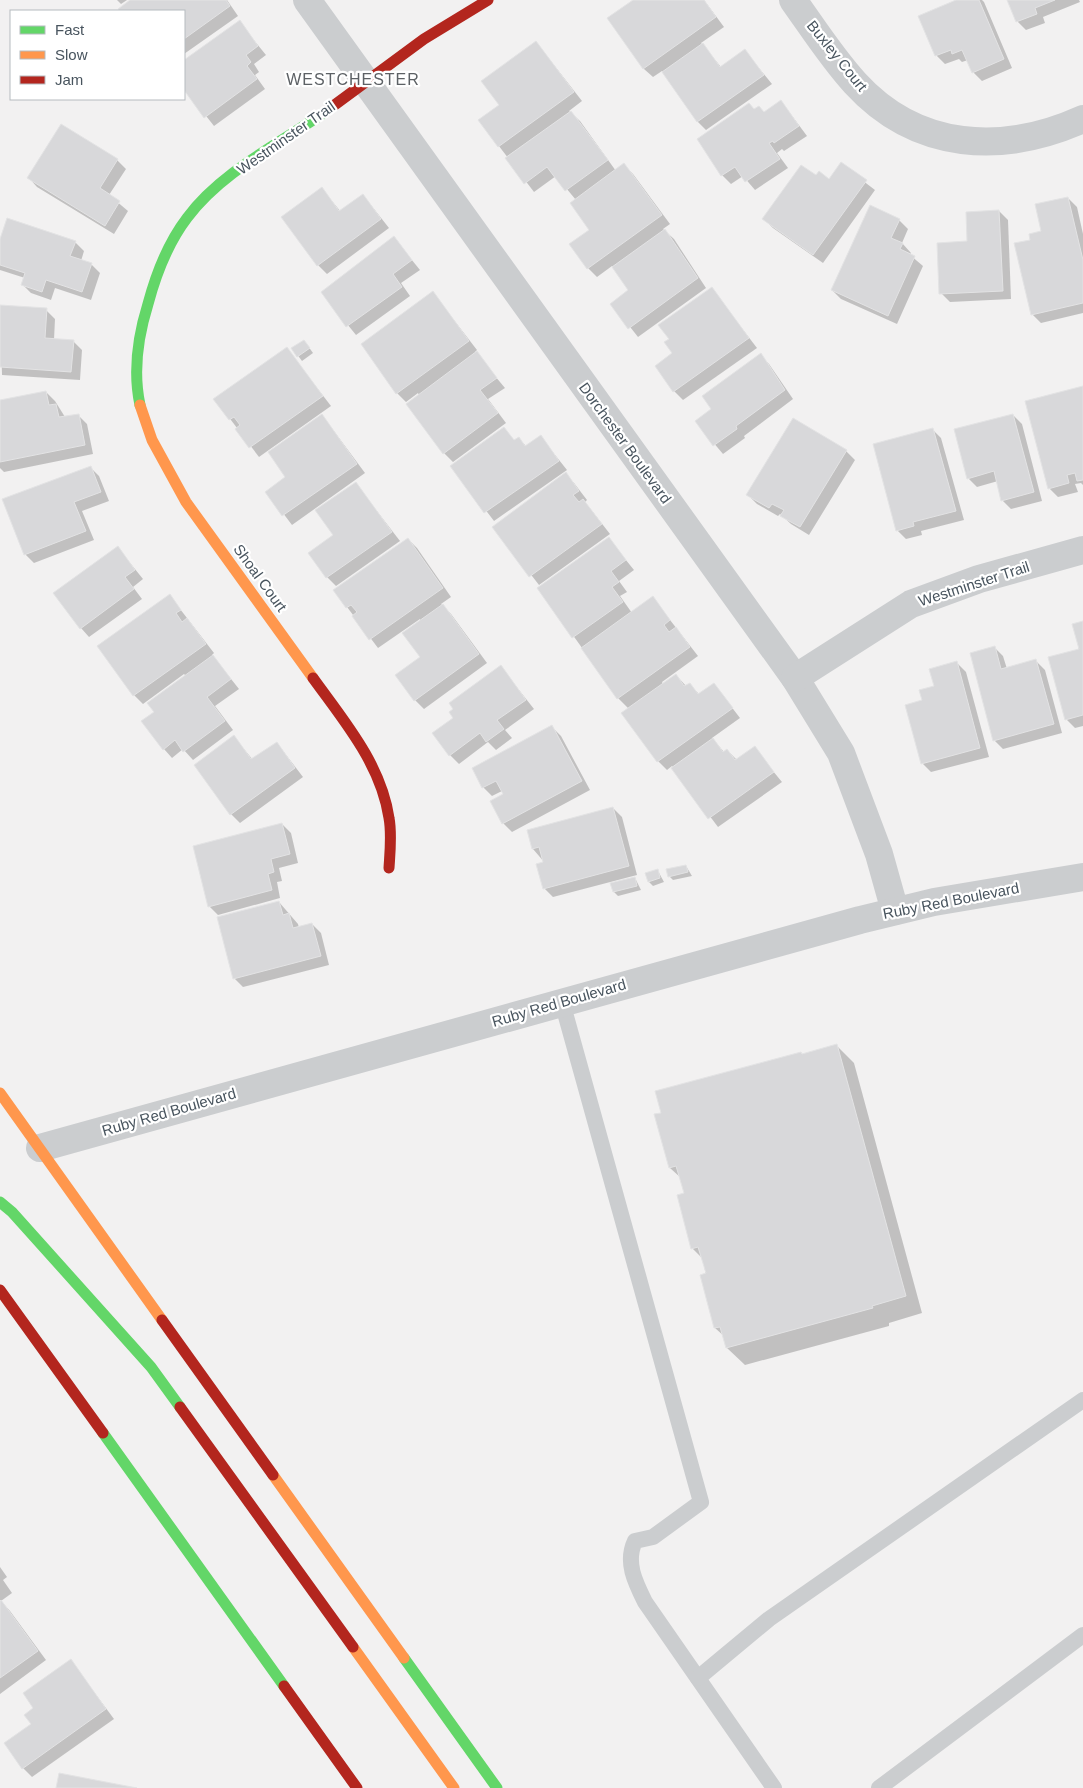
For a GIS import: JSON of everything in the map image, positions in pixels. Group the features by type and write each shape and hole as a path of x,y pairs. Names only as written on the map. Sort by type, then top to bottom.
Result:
{"main road":[{"name":"Westminster Trail","path":"150,296 166,256 188,217 218,186 413,47 488,0"},
{"name":"Shoal Court","path":"150,296 138,348 136,383 142,415 161,462 184,502 261,603 361,747 378,781 389,817 389,868"},
{"path":"0,1093 497,1788"},
{"path":"0,1202 12,1212 151,1368 454,1788"},
{"path":"0,1290 357,1788"}],"street":[{"name":"Dorchester Boulevard","path":"307,0 794,678 841,753 879,854 895,911"},
{"name":"Buxley Court","path":"793,0 856,84 892,114 913,126 960,141 984,143 1033,138 1059,130 1083,119"},
{"name":"Westminster Trail","path":"794,678 912,604 979,579 1083,550"},
{"name":"Ruby Red Boulevard","path":"40,1148 895,911 1015,887 1083,877"}],"lane":[{"path":"562,1002 701,1502 653,1537 635,1541 629,1553 631,1566 645,1602 774,1788"},
{"path":"698,1678 769,1619 1083,1400"},
{"path":"879,1788 1083,1635"}],"building":[{"path":"130,0 226,0 230,6 185,38 185,10 118,9"},
{"path":"633,0 704,0 716,17 643,69 607,18"},
{"path":"956,0 979,0 1004,59 972,73 962,50 952,54 951,50 935,56 918,16"},
{"path":"1007,0 1055,0 1035,8 1037,14 1016,22"},
{"path":"240,20 258,46 246,55 251,62 247,66 257,79 204,118 185,91 185,59"},
{"path":"536,41 574,92 498,147 478,120 499,105 481,81"},
{"path":"703,43 720,67 745,49 764,75 697,122 662,72"},
{"path":"781,100 799,126 774,143 773,141 769,143 780,159 745,182 735,167 721,176 697,139 749,103 754,109 759,106 764,112"},
{"path":"571,111 608,160 565,191 547,167 524,184 505,158"},
{"path":"61,124 118,159 100,188 120,201 105,226 27,178"},
{"path":"841,162 867,180 813,255 762,219 801,165 816,175 819,171 829,179"},
{"path":"624,163 662,215 587,269 569,244 589,230 570,203"},
{"path":"322,187 339,211 363,194 381,219 317,266 281,217"},
{"path":"1068,197 1083,260 1083,303 1031,315 1014,243 1030,240 1029,234 1041,231 1035,204"},
{"path":"870,205 900,219 891,238 903,243 900,249 915,256 888,316 831,290"},
{"path":"999,210 1003,291 939,294 937,243 967,241 966,212"},
{"path":"7,218 76,241 70,256 92,263 82,292 46,280 42,292 21,285 25,273 0,265 0,239"},
{"path":"665,229 698,278 628,329 610,304 628,290 612,267"},
{"path":"394,236 412,260 393,274 402,287 346,327 321,292"},
{"path":"712,287 749,338 673,392 655,366 672,353 664,342 669,339 658,325"},
{"path":"433,291 469,341 396,394 361,344"},
{"path":"0,305 47,308 45,338 74,340 71,372 0,367"},
{"path":"304,340 310,348 297,357 291,348"},
{"path":"287,347 323,396 249,448 235,429 240,425 234,417 229,420 213,399"},
{"path":"477,351 497,378 480,390 498,413 443,454 406,404"},
{"path":"761,353 785,390 736,426 737,429 713,446 695,421 711,409 702,396"},
{"path":"1083,386 1083,480 1077,481 1075,473 1067,475 1069,483 1048,489 1025,401"},
{"path":"46,391 49,405 56,404 59,417 79,414 85,445 0,462 0,400"},
{"path":"322,414 357,464 282,516 265,492 285,477 268,452"},
{"path":"1013,414 1034,492 1001,501 994,471 967,479 954,429"},
{"path":"793,418 847,450 800,527 780,516 784,510 772,504 769,508 746,495"},
{"path":"504,427 514,440 519,437 525,446 541,435 559,461 484,513 450,466"},
{"path":"933,428 956,511 913,522 914,526 896,531 873,444"},
{"path":"91,466 101,492 74,502 86,531 24,555 2,499"},
{"path":"566,472 579,491 573,495 579,502 583,499 602,524 529,577 492,527"},
{"path":"356,482 392,532 326,578 308,553 333,535 315,510"},
{"path":"609,537 626,560 611,571 619,582 612,587 623,602 572,638 537,588"},
{"path":"408,538 443,588 369,640 352,616 357,612 351,605 346,608 333,590"},
{"path":"118,546 135,570 125,577 134,589 80,629 53,593"},
{"path":"170,594 181,610 176,613 182,622 187,618 206,644 133,696 97,646"},
{"path":"653,596 670,620 664,625 669,632 676,627 690,647 617,699 581,648"},
{"path":"443,604 479,654 414,701 395,675 420,657 402,633"},
{"path":"1083,621 1083,715 1065,720 1048,657 1079,649 1072,624"},
{"path":"995,646 1001,669 1036,659 1054,724 993,741 970,653"},
{"path":"213,655 231,679 207,697 225,721 183,752 175,740 163,750 141,721 154,712 147,703"},
{"path":"957,661 980,748 921,764 905,705 922,700 919,690 934,686 929,669"},
{"path":"501,665 526,700 497,720 504,729 486,742 480,733 449,756 432,733 453,718 449,712 453,709 449,703"},
{"path":"676,674 684,686 690,683 698,694 714,683 733,708 657,762 621,713"},
{"path":"552,725 582,781 502,824 490,801 503,794 496,781 482,788 472,768"},
{"path":"234,735 251,759 277,742 295,768 230,815 194,765"},
{"path":"713,738 723,752 727,749 735,760 755,746 774,772 708,819 671,768"},
{"path":"613,807 629,866 543,889 536,864 543,862 539,847 532,849 527,830"},
{"path":"282,823 290,854 271,859 274,872 268,874 272,890 208,907 193,846"},
{"path":"686,865 688,872 668,877 666,869"},
{"path":"658,869 660,878 648,882 645,873"},
{"path":"635,877 637,886 613,892 610,883"},
{"path":"279,901 283,915 289,913 293,928 312,923 321,956 233,979 217,917"},
{"path":"837,1044 906,1296 872,1306 873,1308 726,1348 720,1327 714,1328 700,1275 706,1273 698,1247 691,1249 677,1195 684,1193 676,1166 669,1168 654,1114 661,1113 655,1091"},
{"path":"0,1601 38,1651 0,1678"},
{"path":"71,1659 106,1709 22,1769 4,1743 31,1724 24,1715 33,1708 23,1693"},
{"path":"59,1773 137,1788 56,1788"}],"traffic: fast":[{"path":"140,405 137,367 144,316 159,270 168,248 180,228 201,202 233,173 325,112"},
{"path":"0,1202 12,1212 151,1367 180,1407"},
{"path":"103,1433 284,1686"},
{"path":"404,1658 497,1788"}],"traffic: slow":[{"path":"140,405 152,440 186,502 313,678"},
{"path":"0,1093 162,1320"},
{"path":"273,1475 404,1658"},
{"path":"353,1647 454,1788"}],"traffic: jam":[{"path":"325,112 424,39 488,0"},
{"path":"313,678 360,744 378,779 385,798 390,824 389,868"},
{"path":"0,1290 103,1433"},
{"path":"162,1320 273,1475"},
{"path":"180,1407 353,1647"},
{"path":"284,1686 357,1788"}],"district":[{"name":"WESTCHESTER","path":"353,79"}]}
